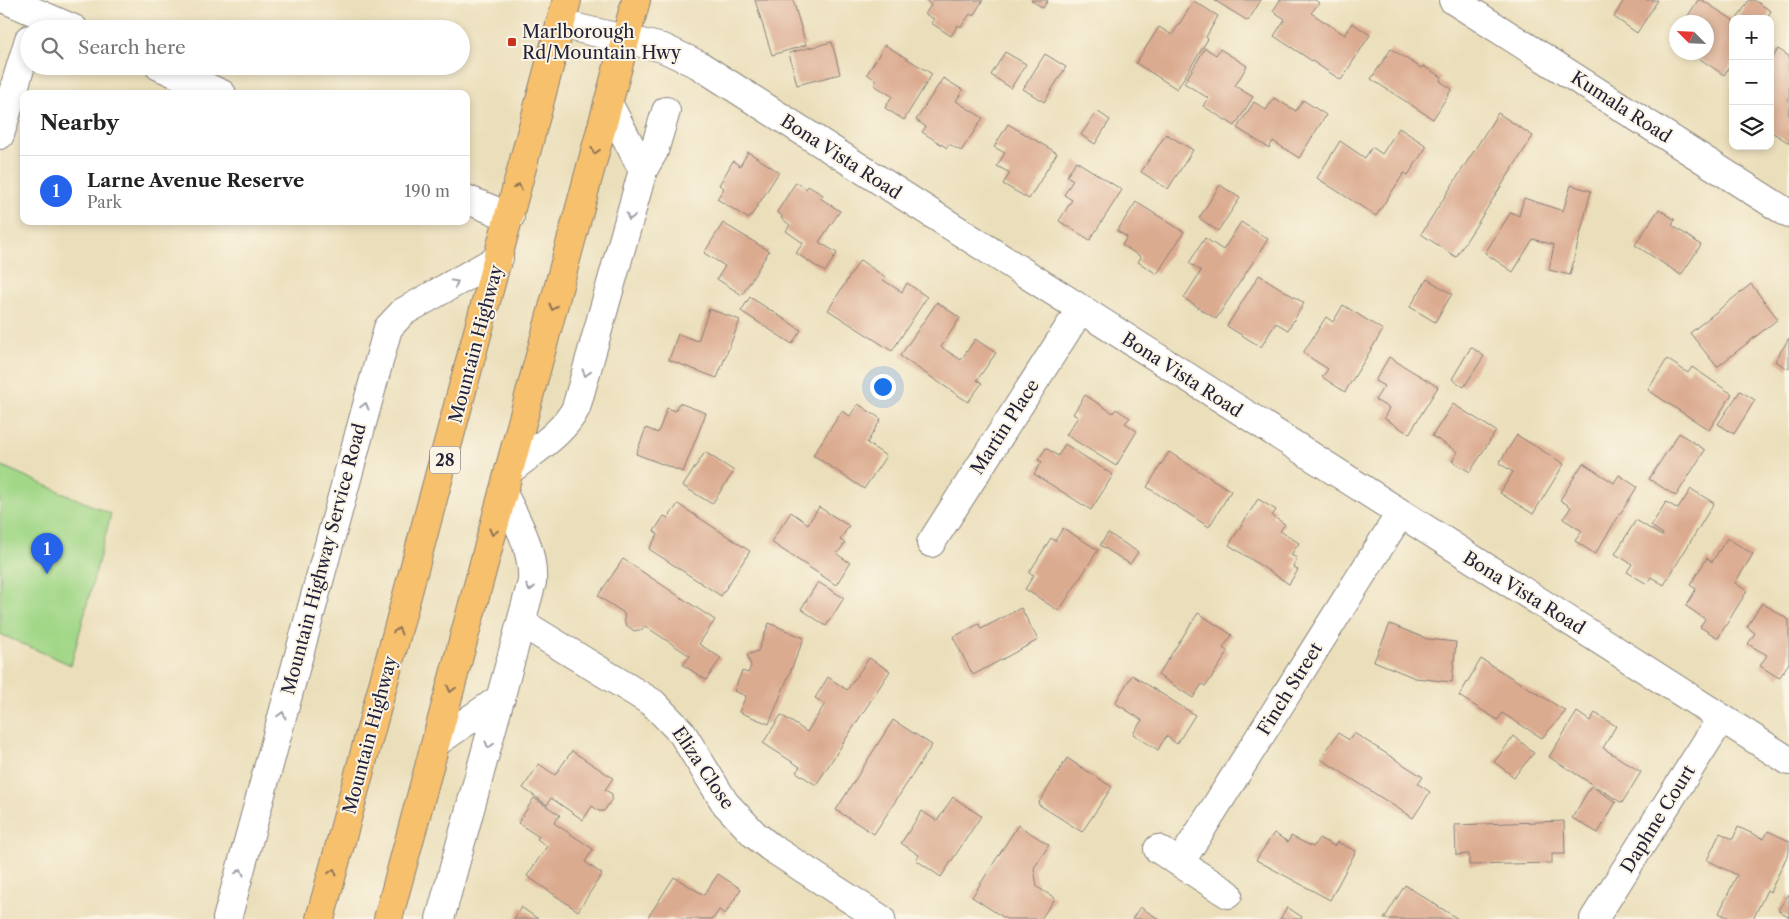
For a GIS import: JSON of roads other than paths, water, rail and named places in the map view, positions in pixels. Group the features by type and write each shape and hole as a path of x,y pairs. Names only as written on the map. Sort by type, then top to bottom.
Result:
{"main road":[{"path":"388,919 636,0"},
{"name":"Mountain Highway","path":"320,919 564,12"}],"street":[{"path":"7,0 33,20"},
{"name":"Kumala Road","path":"1454,0 1789,214"},
{"name":"Bona Vista Road","path":"564,12 626,39 672,51 699,65 1789,762"},
{"path":"0,135 20,69"},
{"path":"180,75 213,90"},
{"path":"608,104 643,170"},
{"path":"440,919 532,582 533,565 530,550 506,482 571,419 576,408 643,170 654,151 666,111"},
{"path":"470,201 510,217"},
{"name":"Mountain Highway Service Road","path":"227,919 388,328 403,312 499,258"},
{"name":"Martin Place","path":"931,544 1080,310"},
{"name":"Finch Street","path":"1228,894 1169,856 1400,514"},
{"name":"Eliza Close","path":"522,623 653,703 682,733 725,803 754,834 770,847 881,919"},
{"path":"437,742 501,698"},
{"name":"Daphne Court","path":"1594,919 1721,719"}],"place":[{"name":"Marlborough Rd/Mountain Hwy","path":"512,42"},
{"name":"Larne Avenue Reserve","path":"47,574"}]}
